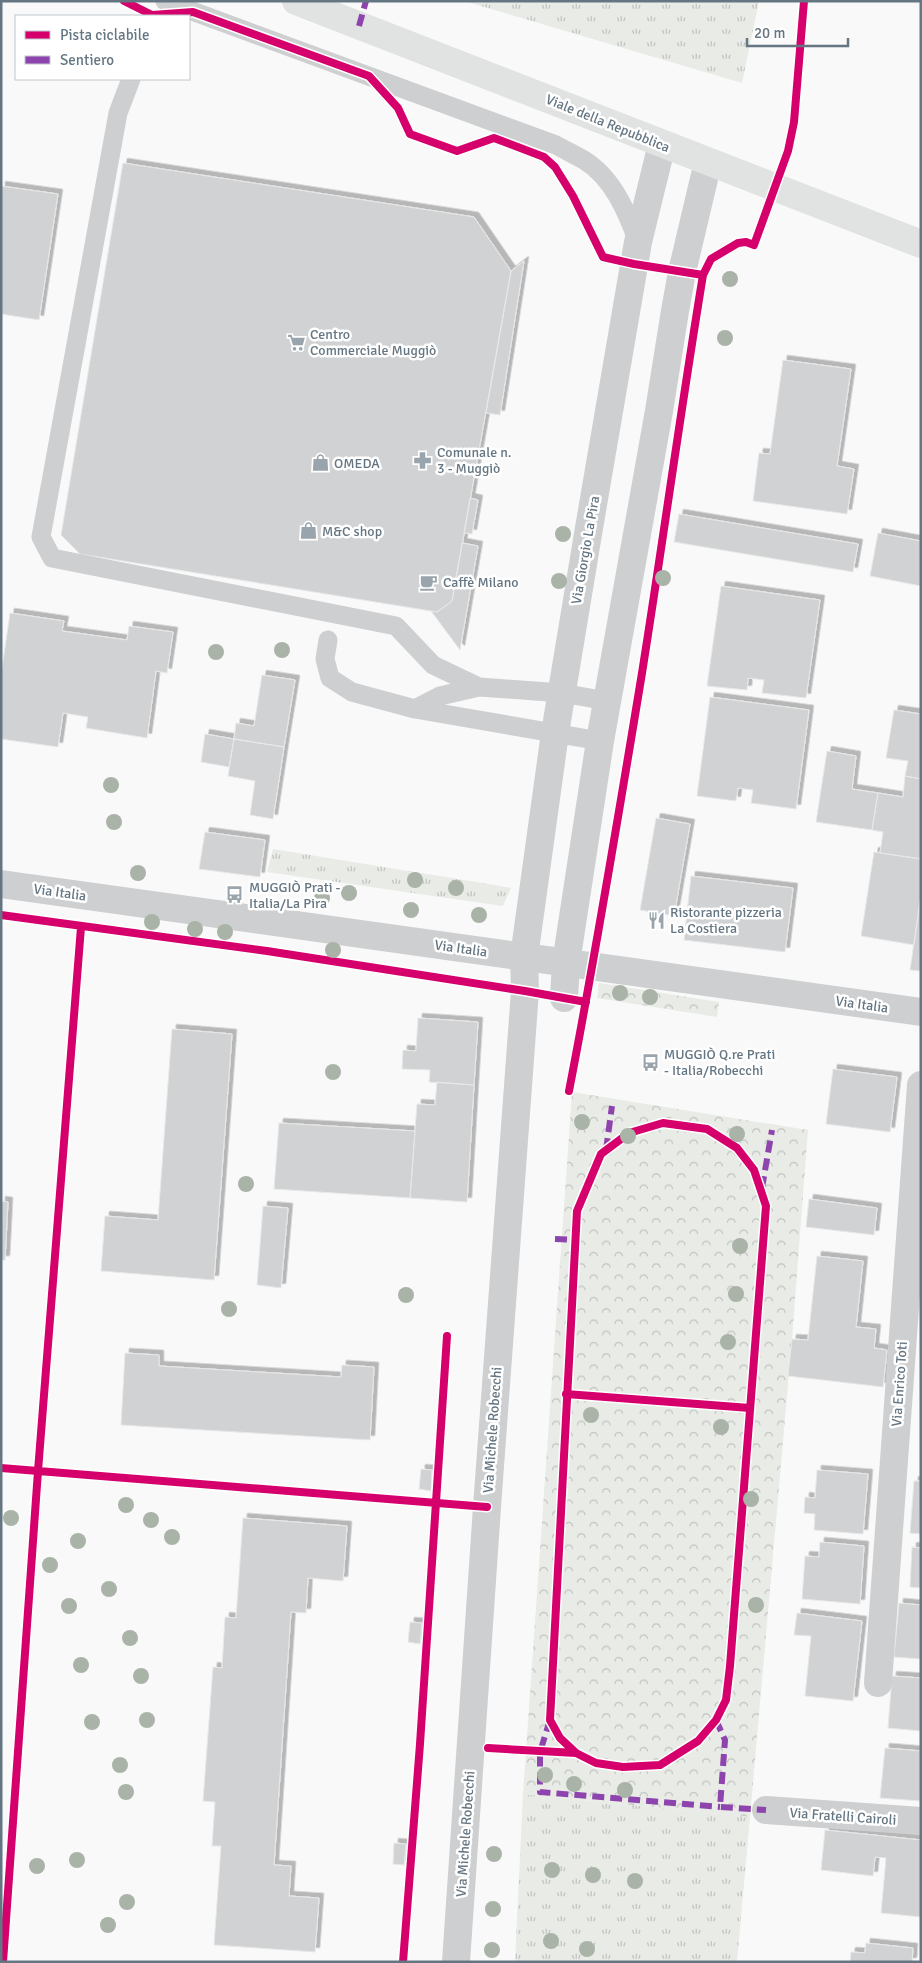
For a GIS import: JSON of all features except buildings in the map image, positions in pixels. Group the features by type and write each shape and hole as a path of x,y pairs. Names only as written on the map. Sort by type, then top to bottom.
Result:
{"main road":[{"name":"Viale della Repubblica","path":"296,1 921,244"}],"street":[{"name":"Via Giorgio La Pira","path":"524,957 555,733 638,242 662,144"},
{"path":"564,998 566,963 600,741 682,272 708,162"},
{"name":"Via Italia","path":"1,884 921,1012"},
{"name":"Via Michele Robecchi","path":"456,1962 525,991 524,957"},
{"name":"Via Enrico Toti","path":"878,1683 921,1085"},
{"name":"Via Fratelli Cairoli","path":"766,1810 921,1821"}],"lane":[{"path":"165,1 189,14 556,146 586,161 618,196 638,242"},
{"path":"131,80 118,113 41,537 52,558 396,626 433,665 479,686"},
{"path":"328,640 325,659 330,678 352,692 415,709 600,741"},
{"path":"415,709 440,696 479,686 562,693 607,701"}],"green space":[{"path":"464,1 759,1 742,83"},
{"path":"273,849 511,888 503,906 267,872"},
{"path":"599,983 719,1002 717,1017 597,998"},
{"path":"572,1092 808,1130 792,1339 750,1817 523,1794"},
{"path":"523,1794 750,1817 737,1962 515,1962"}],"marked path":[{"path":"359,26 366,1"},
{"path":"606,1150 612,1106"},
{"path":"762,1188 772,1130"},
{"path":"555,1239 575,1240"},
{"path":"550,1720 540,1752 540,1792 720,1807"},
{"path":"716,1720 725,1740 720,1807 766,1810"}],"cycle path":[{"path":"124,1 152,15 193,12 369,76 398,108 410,134 457,151 494,138 544,157 555,167 573,196 603,257 703,275"},
{"path":"569,1091 598,935 642,673 703,275 711,259 738,243 746,242 754,245 788,151 794,122 804,1"},
{"path":"1,915 267,951 586,1002"},
{"path":"3,1962 38,1471 81,927"},
{"path":"663,1123 707,1129 737,1148 754,1170 766,1206 726,1700 716,1720 698,1741 660,1765 623,1767 596,1763 576,1753 560,1738 550,1720 577,1211 601,1154 629,1133 663,1123"},
{"path":"403,1962 420,1744 447,1336"},
{"path":"566,1394 750,1408"},
{"path":"1,1468 487,1507"},
{"path":"488,1748 576,1753"}],"place":[{"name":"Centro Commerciale Muggiò","path":"296,342"},
{"name":"Comunale n. 3 - Muggiò","path":"423,460"},
{"name":"OMEDA","path":"320,463"},
{"name":"M&C shop","path":"308,531"},
{"name":"Caffè Milano","path":"429,582"},
{"name":"MUGGIÒ Prati - Italia/La Pira","path":"235,895"},
{"name":"Ristorante pizzeria La Costiera","path":"656,920"},
{"name":"MUGGIÒ Q.re Prati - Italia/Robecchi","path":"650,1062"}]}
